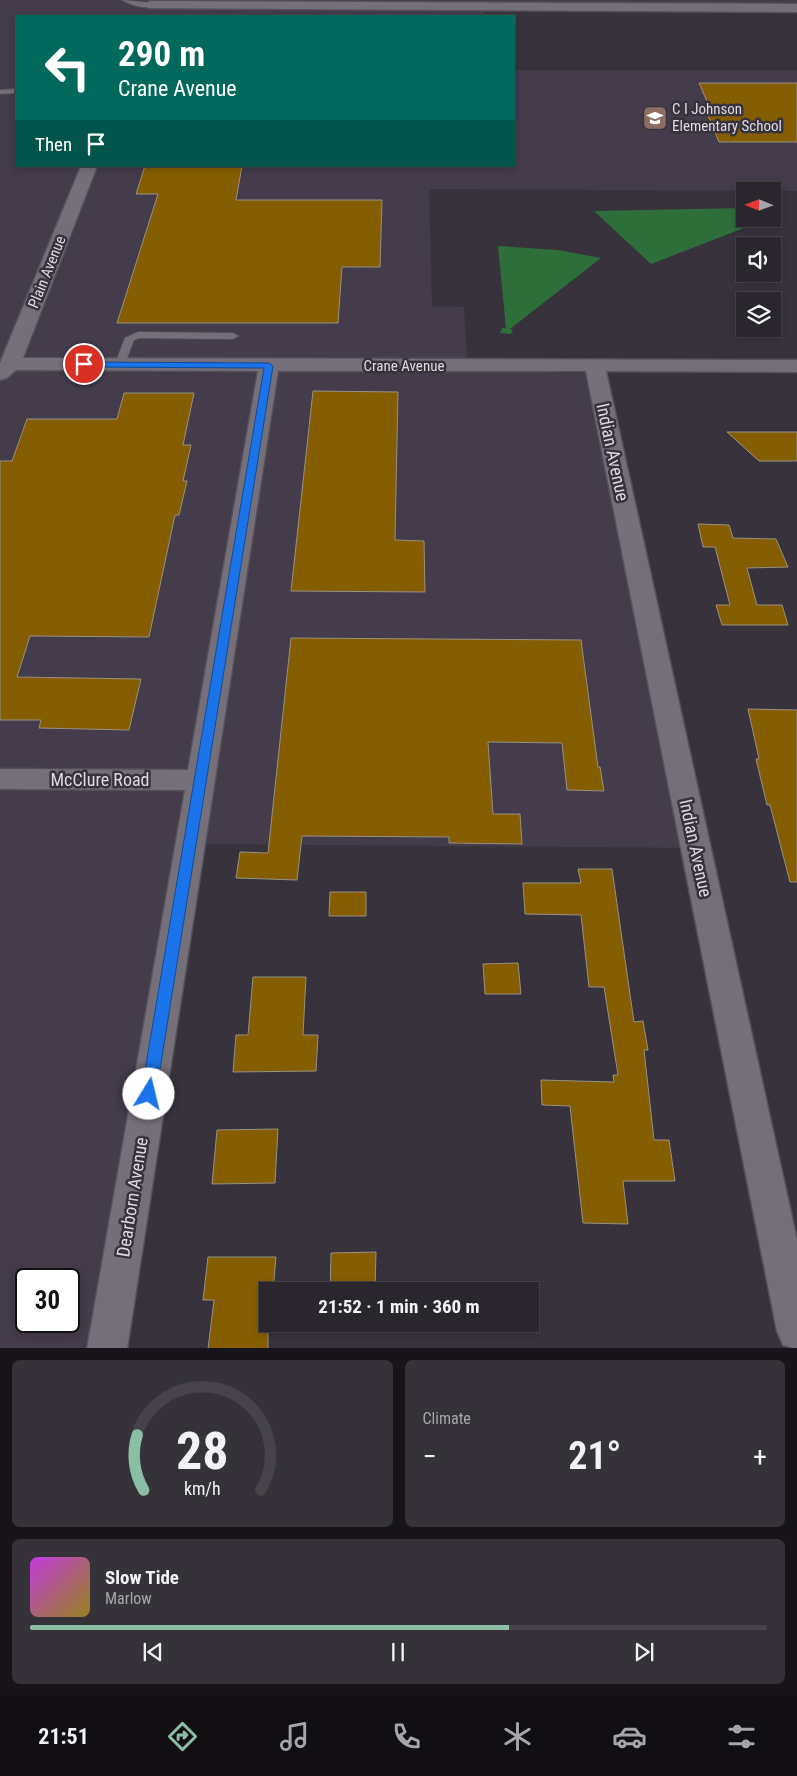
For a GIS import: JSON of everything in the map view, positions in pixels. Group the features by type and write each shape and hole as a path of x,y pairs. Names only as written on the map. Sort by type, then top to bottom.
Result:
{"street":[{"path":"152,7 797,8"},
{"name":"Plain Avenue","path":"5,369 89,167"},
{"name":"Crane Avenue","path":"5,369 120,364 269,366 797,366"},
{"name":"Dearborn Avenue","path":"107,1348 269,366"},
{"name":"Indian Avenue","path":"595,366 797,1330"},
{"name":"McClure Road","path":"0,778 200,780"}],"lane":[{"path":"125,0 152,7"},
{"path":"0,92 15,91"},
{"path":"120,364 130,338 138,335 233,336"}],"shaded area":[{"path":"0,0 797,0 797,7 483,6 484,15 15,15 15,167 515,167 515,70 797,70 797,191 781,191 781,182 736,182 736,191 429,189 432,306 464,307 468,371 601,373 702,848 202,844 125,1348 0,1348"}],"green space":[{"path":"736,208 736,228 744,228 651,264 594,211"},
{"path":"498,246 558,250 601,258 510,329 513,330 511,334 500,333 502,328 506,328"}],"building":[{"path":"699,83 797,83 797,142 719,142 704,106 709,106"},
{"path":"145,167 242,167 236,200 382,200 380,267 342,267 338,323 117,323 158,194 136,194"},
{"path":"313,391 398,392 395,540 424,541 425,592 291,591"},
{"path":"124,393 194,393 183,445 191,445 183,481 187,481 179,515 175,515 149,637 30,636 17,677 141,679 129,730 39,728 41,720 0,720 0,461 12,461 27,419 117,419"},
{"path":"727,432 797,432 797,461 759,461"},
{"path":"698,524 729,525 733,538 776,539 788,567 747,568 757,605 782,605 788,625 722,625 716,605 730,605 715,547 703,547"},
{"path":"291,638 581,640 598,767 600,767 604,791 567,790 562,743 488,742 493,814 520,814 522,844 449,843 449,837 302,836 297,880 236,878 240,852 268,853"},
{"path":"748,709 797,710 797,882 790,882 770,805 767,805 756,759 759,759"},
{"path":"578,869 612,869 634,1022 643,1021 648,1050 644,1050 654,1140 669,1140 675,1181 623,1181 628,1224 583,1223 570,1106 542,1105 541,1080 614,1082 613,1075 618,1075 604,987 589,987 581,915 525,914 523,883 581,883"},
{"path":"330,892 366,892 366,916 329,916"},
{"path":"518,963 521,994 485,994 483,964"},
{"path":"253,977 306,977 303,1035 318,1035 316,1071 233,1072 236,1035 248,1035"},
{"path":"278,1129 275,1183 212,1184 217,1130"},
{"path":"376,1252 375,1282 330,1282 331,1253"},
{"path":"208,1257 276,1257 274,1282 259,1282 259,1332 268,1332 268,1348 208,1348 214,1300 203,1300"}],"place":[{"name":"C I Johnson Elementary School","path":"655,118"}],"route":[{"path":"84,364 269,366 149,1094"}]}
